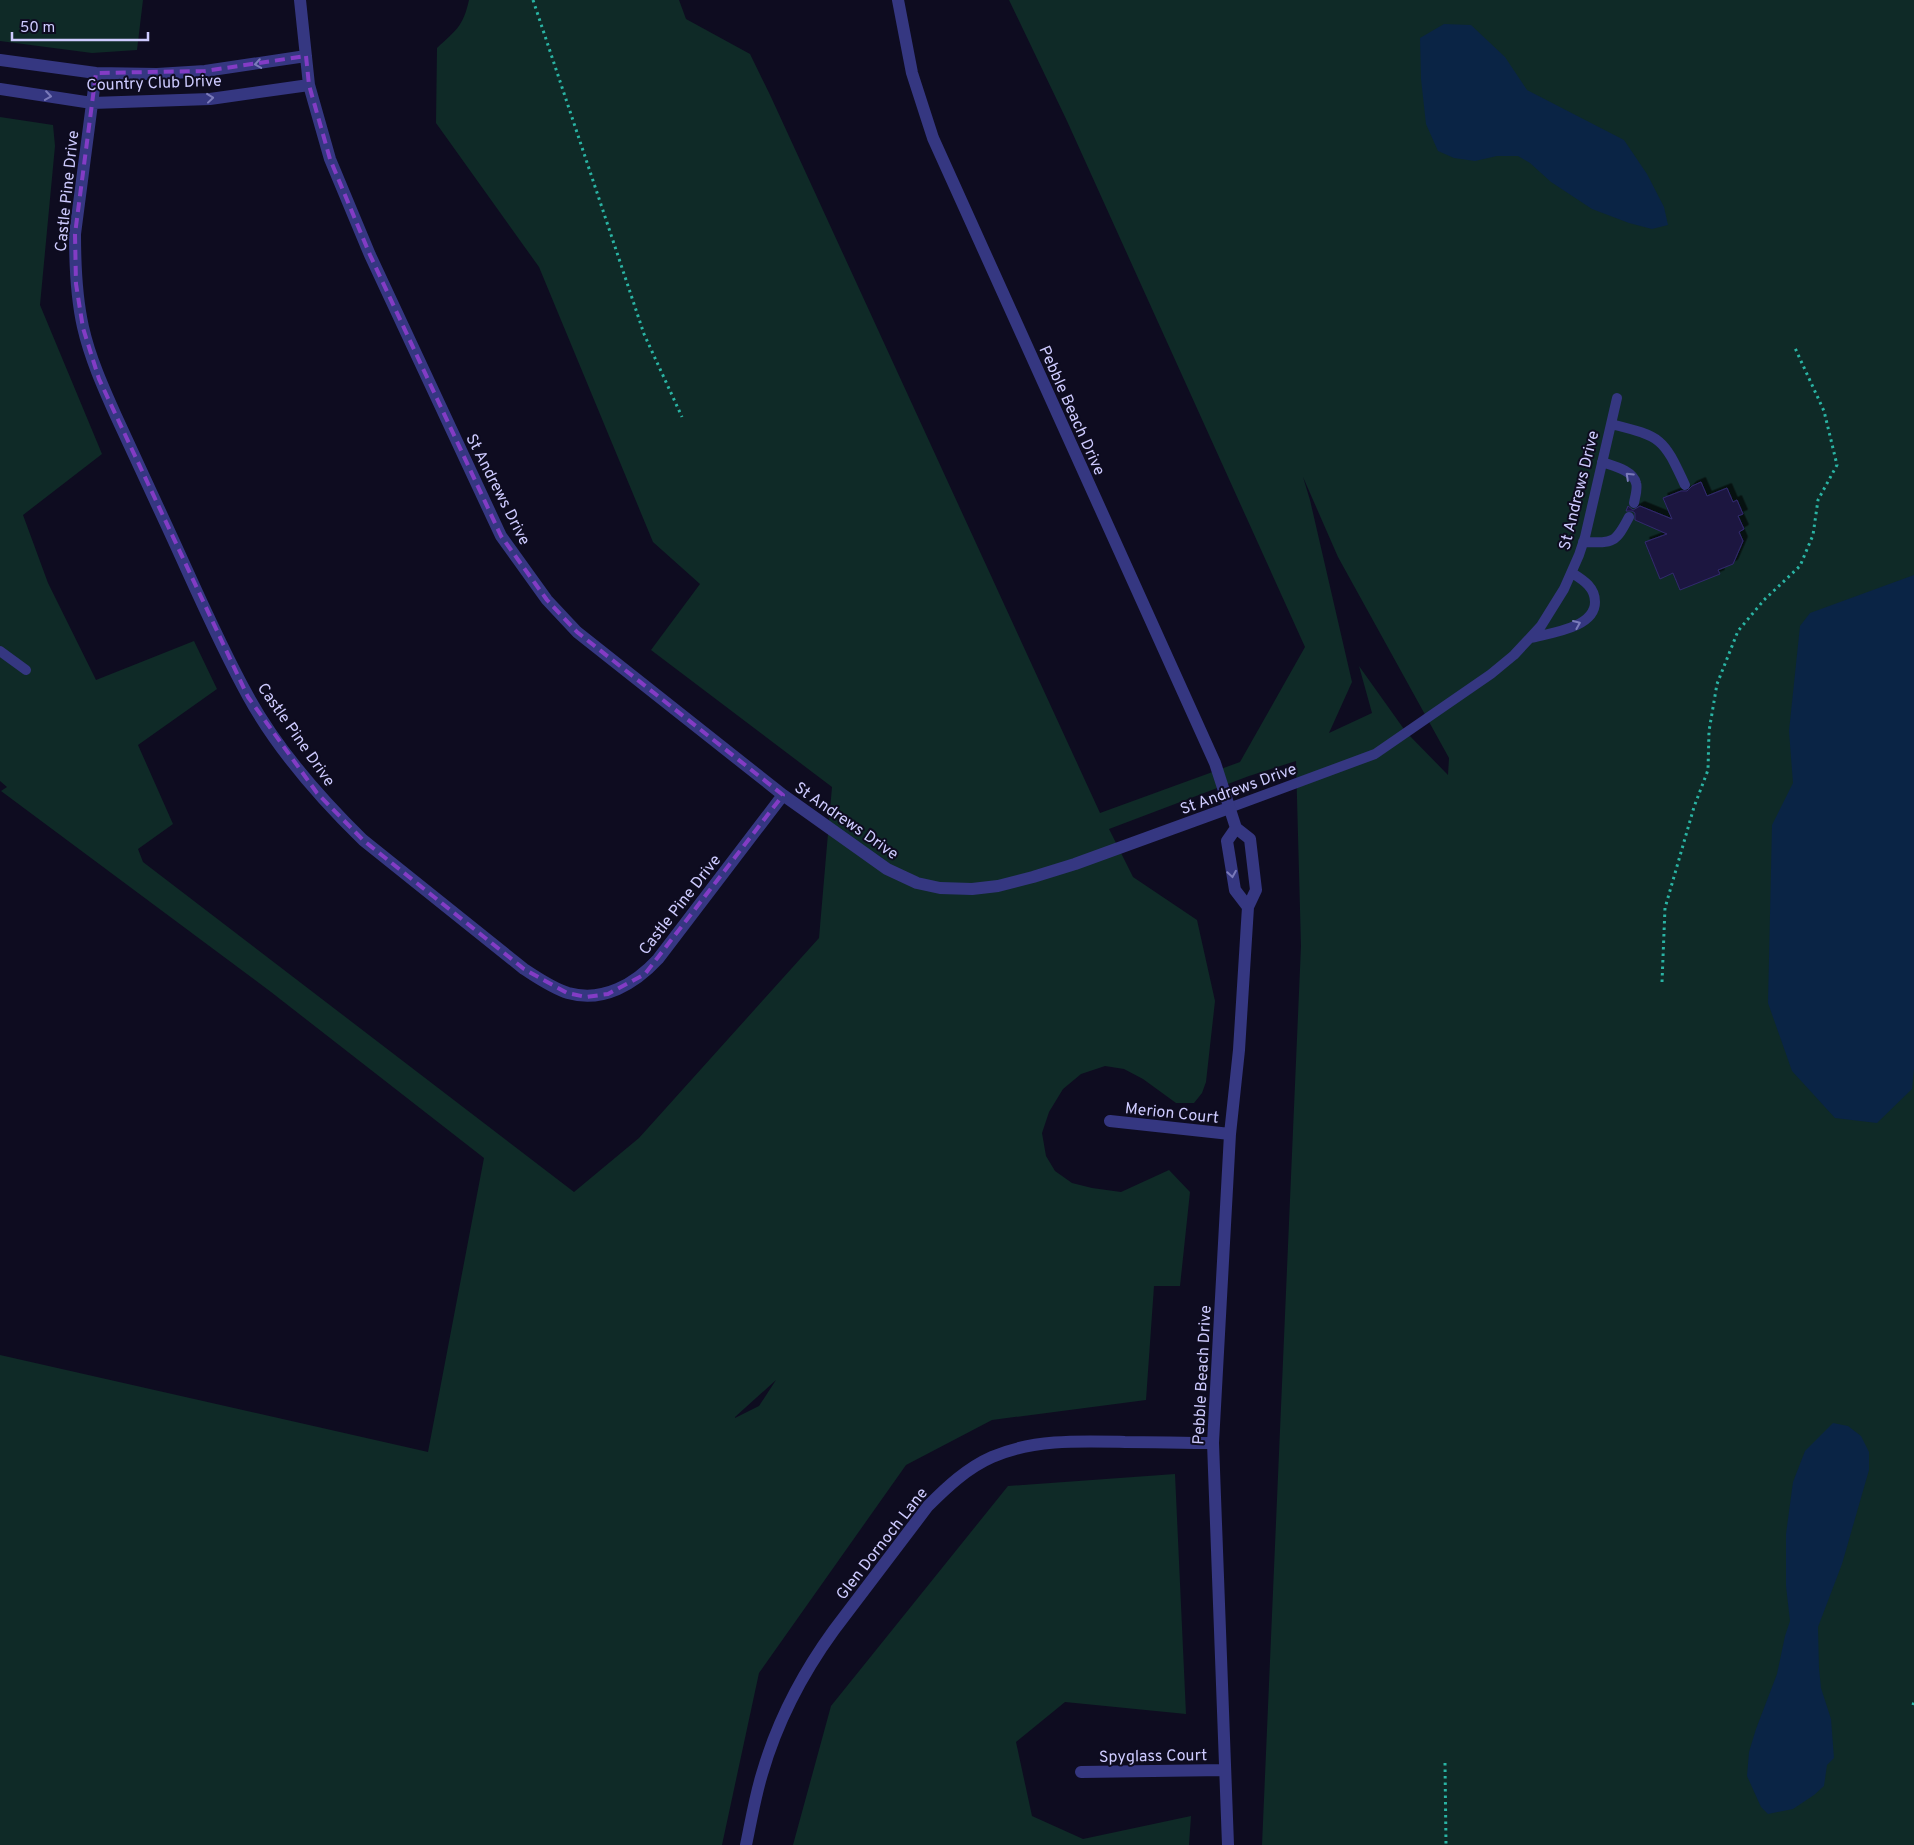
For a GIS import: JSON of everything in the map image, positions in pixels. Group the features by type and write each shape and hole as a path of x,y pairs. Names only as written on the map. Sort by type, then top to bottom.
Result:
{"street":[{"name":"St Andrews Drive","path":"300,0 309,85 330,159 370,255 501,536 547,600 577,632 783,795 887,870 917,883 940,888 972,889 998,886 1033,877 1229,808"},
{"name":"Pebble Beach Drive","path":"898,0 912,73 933,138 1215,763 1236,828 1250,839 1256,890 1248,907 1239,1050 1230,1134 1213,1443 1228,1845"},
{"name":"Country Club Drive","path":"0,60 96,73 157,74 205,72 306,56"},
{"name":"Castle Pine Drive","path":"96,73 75,234 76,284 90,354 99,379 248,697 271,732 307,780 357,835 524,969 567,993 586,997 608,994 629,985 645,974 664,952 783,795"},
{"name":"Country Club Drive","path":"0,89 92,103 210,99 309,85"},
{"path":"1236,828 1227,841 1235,890 1248,907"},
{"name":"Merion Court","path":"1110,1122 1230,1134"},
{"name":"Glen Dornoch Lane","path":"746,1845 762,1773 797,1688 820,1649 834,1630 928,1506 941,1493 975,1466 992,1457 1031,1446 1086,1441 1213,1443"},
{"name":"Spyglass Court","path":"1081,1772 1225,1770"}],"lane":[{"name":"St Andrews Drive","path":"1229,808 1375,754 1491,674 1531,638 1552,610 1572,572 1583,542 1618,398"},
{"path":"1611,424 1639,431 1659,440 1671,455 1685,485"},
{"path":"1602,462 1624,470 1632,476 1636,483 1634,503"},
{"path":"1583,542 1606,543 1616,540 1629,517"},
{"path":"1531,638 1579,624 1587,620 1593,613 1595,600 1591,588 1583,579 1572,572"},
{"path":"0,651 26,670"}],"path":[{"path":"533,0 644,334 682,417"},
{"path":"1662,982 1666,908 1694,807 1708,770 1709,731 1717,684 1738,631 1764,600 1800,566 1813,535 1818,500 1836,465 1824,411 1795,348"},
{"path":"1446,1763 1446,1845"}],"highlighted area":[{"path":"306,56 309,85 330,159 370,255 501,536 547,600 577,632 783,795 645,974 608,994 586,997 567,993 524,969 363,840 317,793 248,697 99,379 83,328 76,284 75,234 96,73 205,71"}],"green space":[{"path":"0,0 143,0 137,50 92,53 0,41"},
{"path":"469,0 679,0 686,19 750,54 1100,813 1240,762 1305,647 1067,121 1009,0 1914,0 1914,1845 1262,1845 1301,946 1296,761 1249,776 1109,829 1133,877 1197,920 1215,1001 1206,1082 1202,1093 1194,1103 1176,1103 1143,1079 1124,1069 1105,1066 1081,1074 1063,1089 1049,1112 1042,1133 1046,1156 1055,1171 1072,1183 1121,1192 1169,1170 1190,1192 1180,1286 1154,1286 1146,1400 992,1420 906,1465 759,1673 722,1845 0,1845 0,1355 428,1452 484,1158 271,992 1,791 7,787 0,781 0,117 53,125 55,146 40,305 102,454 23,515 48,583 96,680 194,641 217,689 138,745 173,824 138,849 143,862 574,1192 639,1138 819,938 832,787 651,650 700,584 653,542 539,267 436,123 437,48 458,27","holes":["1303,477 1338,557 1449,758 1448,775 1406,732 1359,666 1372,713 1329,733 1352,682","776,1380 759,1406 735,1418 735,1417"]},
{"path":"1175,1474 1186,1714 1065,1702 1016,1742 1032,1816 1083,1839 1191,1816 1189,1845 793,1845 831,1706 1008,1486"}],"water":[{"path":"1444,24 1471,25 1505,57 1527,90 1624,140 1647,174 1664,207 1668,225 1652,229 1629,223 1592,209 1551,182 1530,163 1518,156 1497,156 1475,161 1454,158 1438,151 1426,124 1421,79 1420,38"},
{"path":"1914,575 1914,1069 1912,1089 1877,1123 1835,1118 1792,1071 1768,1003 1772,825 1793,783 1789,731 1800,626 1810,613"},
{"path":"1833,1423 1848,1426 1861,1436 1869,1452 1869,1470 1842,1564 1818,1627 1821,1688 1831,1719 1834,1758 1827,1765 1824,1786 1814,1795 1793,1809 1768,1814 1761,1807 1747,1776 1749,1752 1777,1674 1790,1621 1786,1586 1786,1534 1793,1482 1805,1451"}],"building":[{"path":"1701,482 1707,496 1727,488 1733,502 1737,500 1743,514 1738,516 1744,529 1739,532 1743,541 1733,564 1718,570 1720,574 1680,590 1673,573 1660,579 1645,542 1667,534 1635,520 1635,513 1626,511 1628,506 1633,510 1640,506 1672,519 1663,498 1681,491 1687,491 1692,486"}]}
